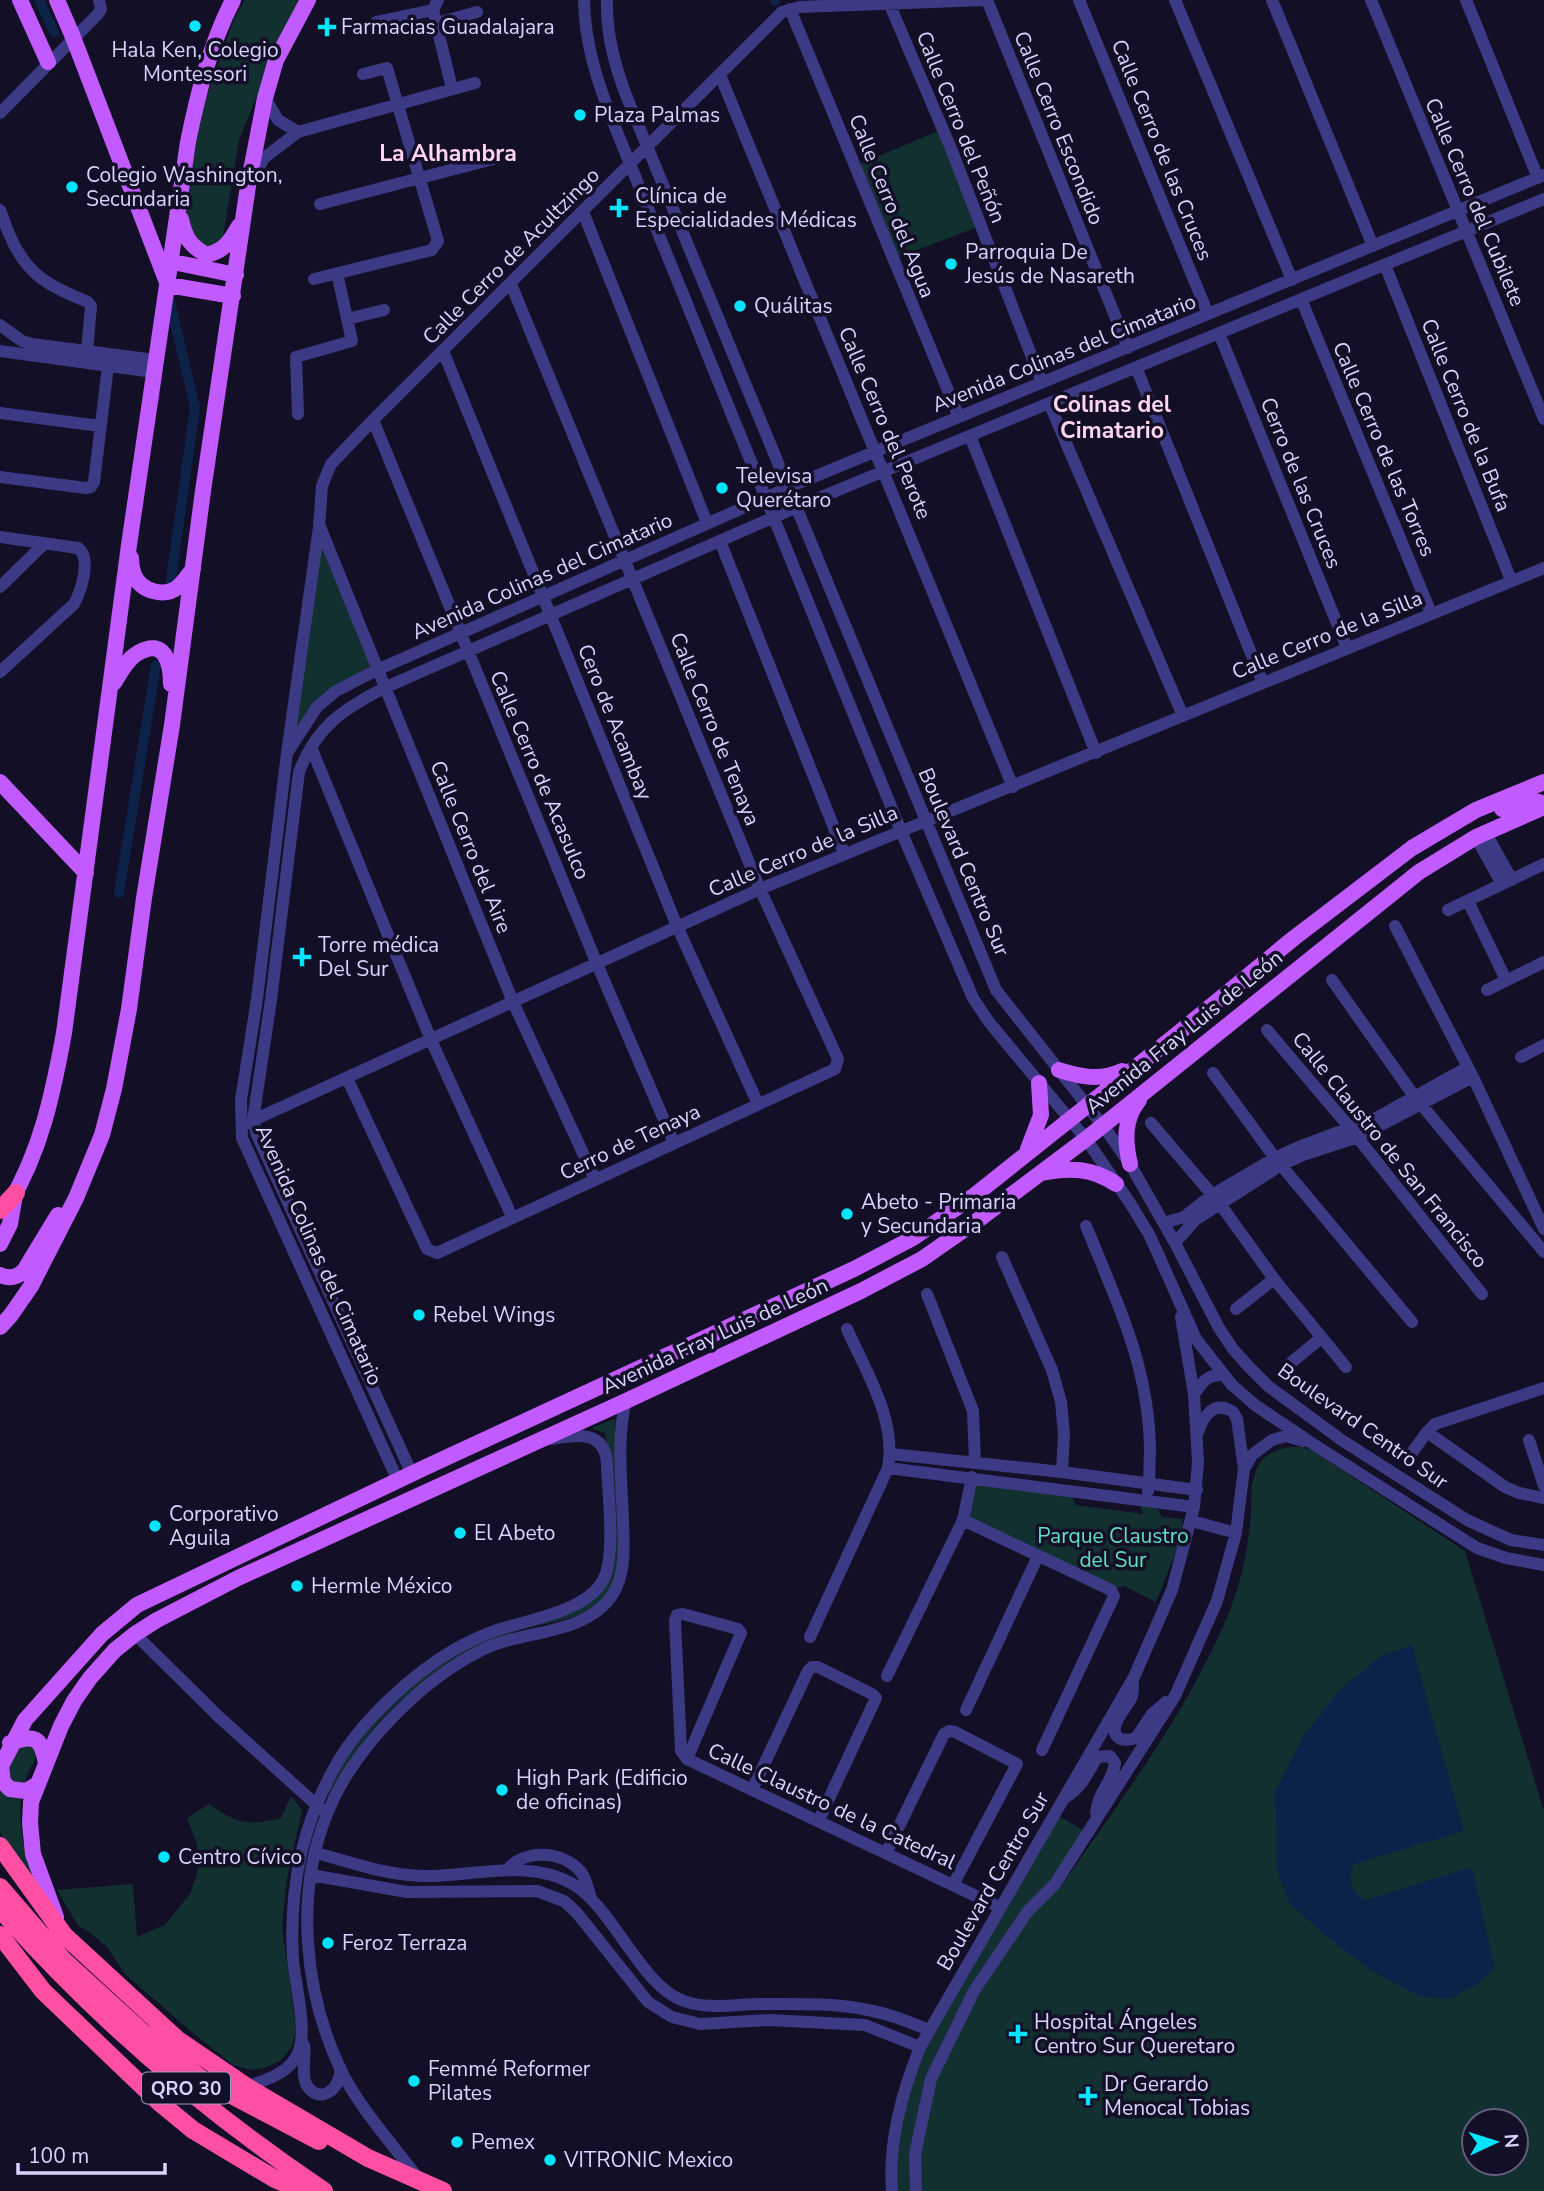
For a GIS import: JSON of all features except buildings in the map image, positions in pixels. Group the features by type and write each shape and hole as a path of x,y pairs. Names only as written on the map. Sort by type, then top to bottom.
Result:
{"highway":[{"path":"0,1210 16,1192"},
{"name":"QRO 30","path":"0,1846 64,1935 178,2040 247,2087 368,2158 443,2191"},
{"path":"0,1879 12,1883 57,1942 161,2039 178,2040"},
{"name":"QRO 30","path":"0,1887 61,1966 106,2018 219,2116 324,2191"},
{"name":"QRO 30","path":"0,1909 61,1966 203,2080 295,2130 368,2158"},
{"name":"QRO 30","path":"0,1935 43,1990 159,2102 194,2130 275,2179 302,2191"}],"main road":[{"path":"20,0 48,62"},
{"path":"0,1218 36,1152 53,1091 75,962 129,545 168,285 165,260 57,0"},
{"path":"165,260 180,208 195,106 216,33 233,0"},
{"path":"0,1327 31,1286 76,1198 102,1135 114,1089 129,1009 172,725 248,186 265,98 276,60 308,0"},
{"path":"180,208 184,236 193,248 207,255 220,252 229,244 244,218"},
{"path":"165,260 236,275"},
{"path":"168,285 233,296"},
{"path":"129,545 133,573 148,589 158,592 171,591 180,586 193,568"},
{"path":"110,690 125,665 137,653 152,648 160,651 167,657 171,668 172,725"},
{"path":"0,782 86,873"},
{"name":"Avenida Fray Luis de León","path":"0,1767 6,1745 25,1720 102,1634 122,1615 150,1597 825,1283 913,1238 975,1195 1294,938 1394,861 1459,819 1544,782"},
{"path":"1459,819 1475,818 1530,801 1538,800 1544,805"},
{"name":"Avenida Fray Luis de León","path":"64,1935 33,1854 29,1818 36,1785 61,1726 90,1678 115,1650 135,1634 189,1603 331,1535 626,1401 861,1291 922,1259 1086,1139 1419,872 1481,835 1544,805"},
{"path":"51,835 77,840 92,831"},
{"path":"1059,1070 1092,1078 1110,1076 1137,1065"},
{"path":"1027,1152 1041,1115 1039,1083"},
{"path":"1130,1164 1126,1144 1130,1115 1135,1104 1153,1086"},
{"path":"1039,1174 1080,1169 1096,1173 1116,1184"},
{"path":"0,1244 10,1224 16,1192"},
{"path":"0,1275 12,1278 24,1272 57,1216 76,1198"},
{"path":"323,1516 331,1535"},
{"path":"6,1745 29,1738 39,1742 43,1746 46,1763"},
{"path":"0,1767 3,1782 10,1789 26,1791 36,1785"}],"street":[{"path":"0,113 101,9 99,0"},
{"name":"Boulevard Centro Sur","path":"584,0 587,41 594,71 901,831 973,998 989,1022 1086,1139 1116,1184 1150,1236 1196,1339 1223,1375 1255,1405 1477,1548 1506,1558 1544,1565"},
{"name":"Boulevard Centro Sur","path":"607,0 609,34 619,79 996,990 1130,1164 1219,1328 1233,1349 1268,1386 1343,1441 1467,1520 1511,1541 1544,1545"},
{"path":"790,9 986,0"},
{"name":"Calle Cerro Escondido","path":"986,0 1128,348"},
{"name":"Calle Cerro de las Cruces","path":"1079,0 1208,314"},
{"path":"1175,0 1292,280"},
{"path":"1272,0 1373,246"},
{"name":"Calle Cerro del Cubilete","path":"1371,0 1544,419"},
{"path":"1466,0 1541,177"},
{"name":"Calle Cerro del Peñón","path":"889,3 950,146 1042,383"},
{"name":"Calle Cerro de Acultzingo","path":"287,753 319,527 321,486 331,464 782,12 790,9"},
{"name":"Calle Cerro del Agua","path":"790,9 959,417"},
{"path":"376,22 436,11 477,12"},
{"path":"436,11 452,89"},
{"path":"314,279 432,250 437,246 438,241 387,68 363,74"},
{"name":"Calle Cerro del Perote","path":"720,75 885,470 1013,787"},
{"path":"248,186 264,159 298,132 475,83"},
{"path":"265,98 278,120 298,132"},
{"path":"320,204 496,158"},
{"name":"Avenida Colinas del Cimatario","path":"405,1477 242,1138 240,1125 241,1100 257,999 287,753 317,707 336,691 377,670 789,487 1541,177"},
{"name":"Avenida Colinas del Cimatario","path":"405,1477 257,1135 253,1120 271,1000 299,772 324,728 345,709 384,688 775,516 1544,199"},
{"path":"0,210 11,239 28,267 52,287 89,302 91,306 87,357"},
{"path":"583,212 707,523"},
{"path":"1334,262 1342,282"},
{"name":"Calle Cerro de la Bufa","path":"1385,265 1511,580"},
{"path":"298,414 296,357 352,341 337,274"},
{"name":"Calle Cerro de Tenaya","path":"511,284 760,889 838,1059 838,1065"},
{"path":"1255,295 1264,314"},
{"name":"Calle Cerro de las Torres","path":"1301,299 1432,613"},
{"path":"347,319 384,310"},
{"path":"0,325 22,341 87,357 108,366 154,366"},
{"path":"1168,331 1176,350"},
{"name":"Cerro de las Cruces","path":"1219,333 1347,648"},
{"path":"0,351 87,357 154,366"},
{"name":"Cero de Acambay","path":"443,351 677,926 758,1104"},
{"path":"0,477 91,487 94,482 108,366"},
{"path":"1083,366 1090,385"},
{"path":"1136,367 1263,682"},
{"path":"1000,400 1009,419"},
{"path":"1049,403 1183,716"},
{"path":"0,413 100,426"},
{"name":"Calle Cerro de Acasulco","path":"373,420 597,964 674,1143"},
{"path":"970,436 1096,753"},
{"name":"Calle Cerro del Aire","path":"319,527 513,1002 595,1179"},
{"path":"683,534 691,553"},
{"path":"0,537 78,548 84,552 85,558 79,595 74,604 0,672"},
{"path":"719,541 844,853"},
{"path":"0,587 44,544"},
{"name":"Calle Cerro de la Silla","path":"240,1125 844,853 1013,787 1544,568"},
{"path":"311,747 431,1040 512,1217"},
{"path":"1481,835 1507,882"},
{"path":"1448,911 1544,864"},
{"path":"1468,901 1506,980"},
{"path":"1395,926 1471,1072 1544,1228"},
{"path":"1487,990 1544,962"},
{"path":"1332,980 1418,1100 1544,1252"},
{"path":"257,999 271,1000"},
{"name":"Calle Claustro de San Francisco","path":"1268,1030 1354,1132 1482,1294"},
{"path":"1521,1057 1543,1049"},
{"name":"Cerro de Tenaya","path":"347,1078 427,1248 437,1253 835,1069 838,1065"},
{"path":"1164,1223 1184,1217 1301,1146 1354,1132 1378,1117 1418,1100 1471,1072"},
{"path":"1213,1073 1278,1162 1412,1322"},
{"path":"1151,1123 1216,1199 1274,1279 1346,1367"},
{"path":"1175,1243 1216,1199"},
{"path":"1512,1214 1533,1201"},
{"path":"1086,1226 1134,1345 1147,1399 1149,1484 1146,1500"},
{"path":"1002,1257 1052,1370 1061,1402 1064,1434 1062,1472"},
{"path":"1236,1309 1274,1279"},
{"path":"927,1294 973,1411 975,1463"},
{"name":"Boulevard Centro Sur","path":"892,2191 895,2130 908,2080 920,2048 1134,1677 1172,1590 1192,1521 1197,1490 1198,1434 1180,1307"},
{"path":"810,1637 888,1468 891,1454 886,1418 847,1329"},
{"path":"1287,1366 1321,1338"},
{"path":"1194,1394 1207,1377 1213,1374 1223,1375"},
{"path":"1408,1458 1427,1432 1445,1419 1544,1388"},
{"path":"420,2182 374,2122 340,2067 320,2015 313,1986 308,1912 316,1853 327,1813 350,1772 395,1713 453,1667 481,1650 582,1621 606,1604 621,1576 624,1558 621,1423 626,1401"},
{"path":"1198,1434 1202,1420 1209,1412 1222,1408 1233,1412 1237,1419 1244,1469"},
{"path":"1427,1432 1505,1487 1544,1498"},
{"path":"340,2067 341,2077 336,2087 327,2094 312,2091 305,2083 295,1983 292,1914 297,1872 315,1805 344,1752 389,1699 410,1681 454,1649 585,1600 605,1578 610,1561 607,1458 596,1440 581,1434 539,1441"},
{"name":"Boulevard Centro Sur","path":"916,2191 915,2154 931,2079 974,1991 1028,1911 1055,1884 1175,1696 1217,1601 1236,1533 1244,1469 1252,1455 1272,1440 1286,1436 1313,1444"},
{"path":"1529,1440 1544,1486"},
{"path":"891,1454 1062,1472 1197,1490"},
{"path":"1013,1482 1014,1467"},
{"path":"888,1468 1194,1507"},
{"path":"887,1676 963,1520 972,1477"},
{"path":"963,1520 1111,1590 1114,1596 1042,1750"},
{"path":"1192,1521 1236,1533"},
{"path":"965,1710 1038,1556"},
{"path":"682,1614 730,1626 741,1633 687,1759 681,1751 675,1621 677,1615 682,1614"},
{"path":"135,1634 218,1716 327,1813"},
{"path":"753,1788 808,1671 812,1667 818,1667 876,1698 819,1820"},
{"path":"1134,1677 1133,1694 1115,1726 1115,1733 1119,1738 1136,1738 1152,1714 1175,1696"},
{"path":"886,1853 944,1734 955,1732 1017,1764 953,1885"},
{"path":"1062,1799 1075,1792 1097,1757 1110,1756 1115,1763 1114,1772 1097,1801 1096,1817"},
{"name":"Calle Claustro de la Catedral","path":"687,1759 999,1907"},
{"path":"316,1853 411,1875 508,1869 541,1873 571,1883 591,1898 659,1985 680,2000 703,2007 768,2004 867,2009 899,2017 929,2030"},
{"path":"508,1869 516,1860 548,1854 565,1860 582,1873 591,1898"},
{"path":"311,1875 407,1892 537,1891 564,1901 588,1926 648,2003 672,2017 700,2024 769,2020 865,2025 920,2048"},
{"path":"588,1926 604,1915"},
{"path":"768,2004 769,2020"},
{"path":"865,2025 867,2009"},
{"path":"247,2087 281,2073 291,2065 298,2053 302,2034"}],"green space":[{"path":"245,0 302,0 285,27 239,140 223,237 213,247 196,244 189,229 185,206 203,107 234,19"},
{"path":"943,129 982,231 975,228 894,259 855,166"},
{"path":"319,527 377,670 336,691 287,753"},
{"path":"615,1419 622,1550 615,1583 605,1597 594,1607 568,1619 503,1636 425,1682 396,1705 370,1732 329,1794 326,1791 365,1729 419,1679 472,1644 542,1619 607,1578 611,1460 605,1433 591,1428"},
{"path":"1303,1447 1313,1451 1465,1551 1544,1811 1544,2191 892,2191 908,2080 1054,1813 1086,1832 1055,1884 1059,1889 1177,1715 1217,1640 1233,1602 1247,1547 1255,1471 1267,1456 1275,1451"},
{"name":"Parque Claustro del Sur","path":"972,1477 1069,1490 1076,1505 1143,1514 1139,1499 1153,1501 1162,1517 1183,1519 1179,1544 1156,1602 1124,1586 1111,1589 963,1520"},
{"path":"34,1742 38,1754 24,1784 20,1811 25,1851 37,1891 0,1832 0,1777 15,1743"},
{"path":"291,1796 302,1810 287,1879 282,1927 296,2028 292,2047 280,2061 251,2070 233,2065 125,1974 107,1947 78,1926 57,1890 133,1884 137,1937 165,1925 190,1894 198,1871 197,1844 187,1818 209,1804 228,1816 243,1821 259,1822 281,1818"}],"water":[{"path":"1412,1645 1464,1831 1354,1864 1350,1880 1356,1892 1365,1900 1472,1867 1495,1968 1479,1983 1450,1999 1421,1997 1372,1971 1289,1903 1277,1870 1275,1792 1304,1735 1341,1688 1381,1656"}],"waterway":[{"path":"39,0 54,32"},
{"path":"169,298 195,407 169,594"},
{"path":"119,893 156,665"}],"place":[{"name":"Hala Ken, Colegio Montessori","path":"195,26"},
{"name":"Farmacias Guadalajara","path":"327,27"},
{"name":"Plaza Palmas","path":"580,115"},
{"name":"Colegio Washington, Secundaria","path":"72,187"},
{"name":"Clínica de Especialidades Médicas","path":"619,208"},
{"name":"Parroquia De Jesús de Nasareth","path":"951,264"},
{"name":"Quálitas","path":"740,306"},
{"name":"Televisa Querétaro","path":"722,488"},
{"name":"Torre médica Del Sur","path":"302,957"},
{"name":"Abeto - Primaria y Secundaria","path":"847,1214"},
{"name":"Rebel Wings","path":"419,1315"},
{"name":"Corporativo Aguila","path":"155,1526"},
{"name":"El Abeto","path":"460,1533"},
{"name":"Hermle México","path":"297,1586"},
{"name":"High Park (Edificio de oficinas)","path":"502,1790"},
{"name":"Centro Cívico","path":"164,1857"},
{"name":"Feroz Terraza","path":"328,1943"},
{"name":"Hospital Ángeles Centro Sur Queretaro","path":"1018,2034"},
{"name":"Femmé Reformer Pilates","path":"414,2081"},
{"name":"Dr Gerardo Menocal Tobias","path":"1088,2096"},
{"name":"Pemex","path":"457,2142"},
{"name":"VITRONIC Mexico","path":"550,2160"}],"district":[{"name":"La Alhambra","path":"448,153"},
{"name":"Colinas del Cimatario","path":"1112,417"}]}
